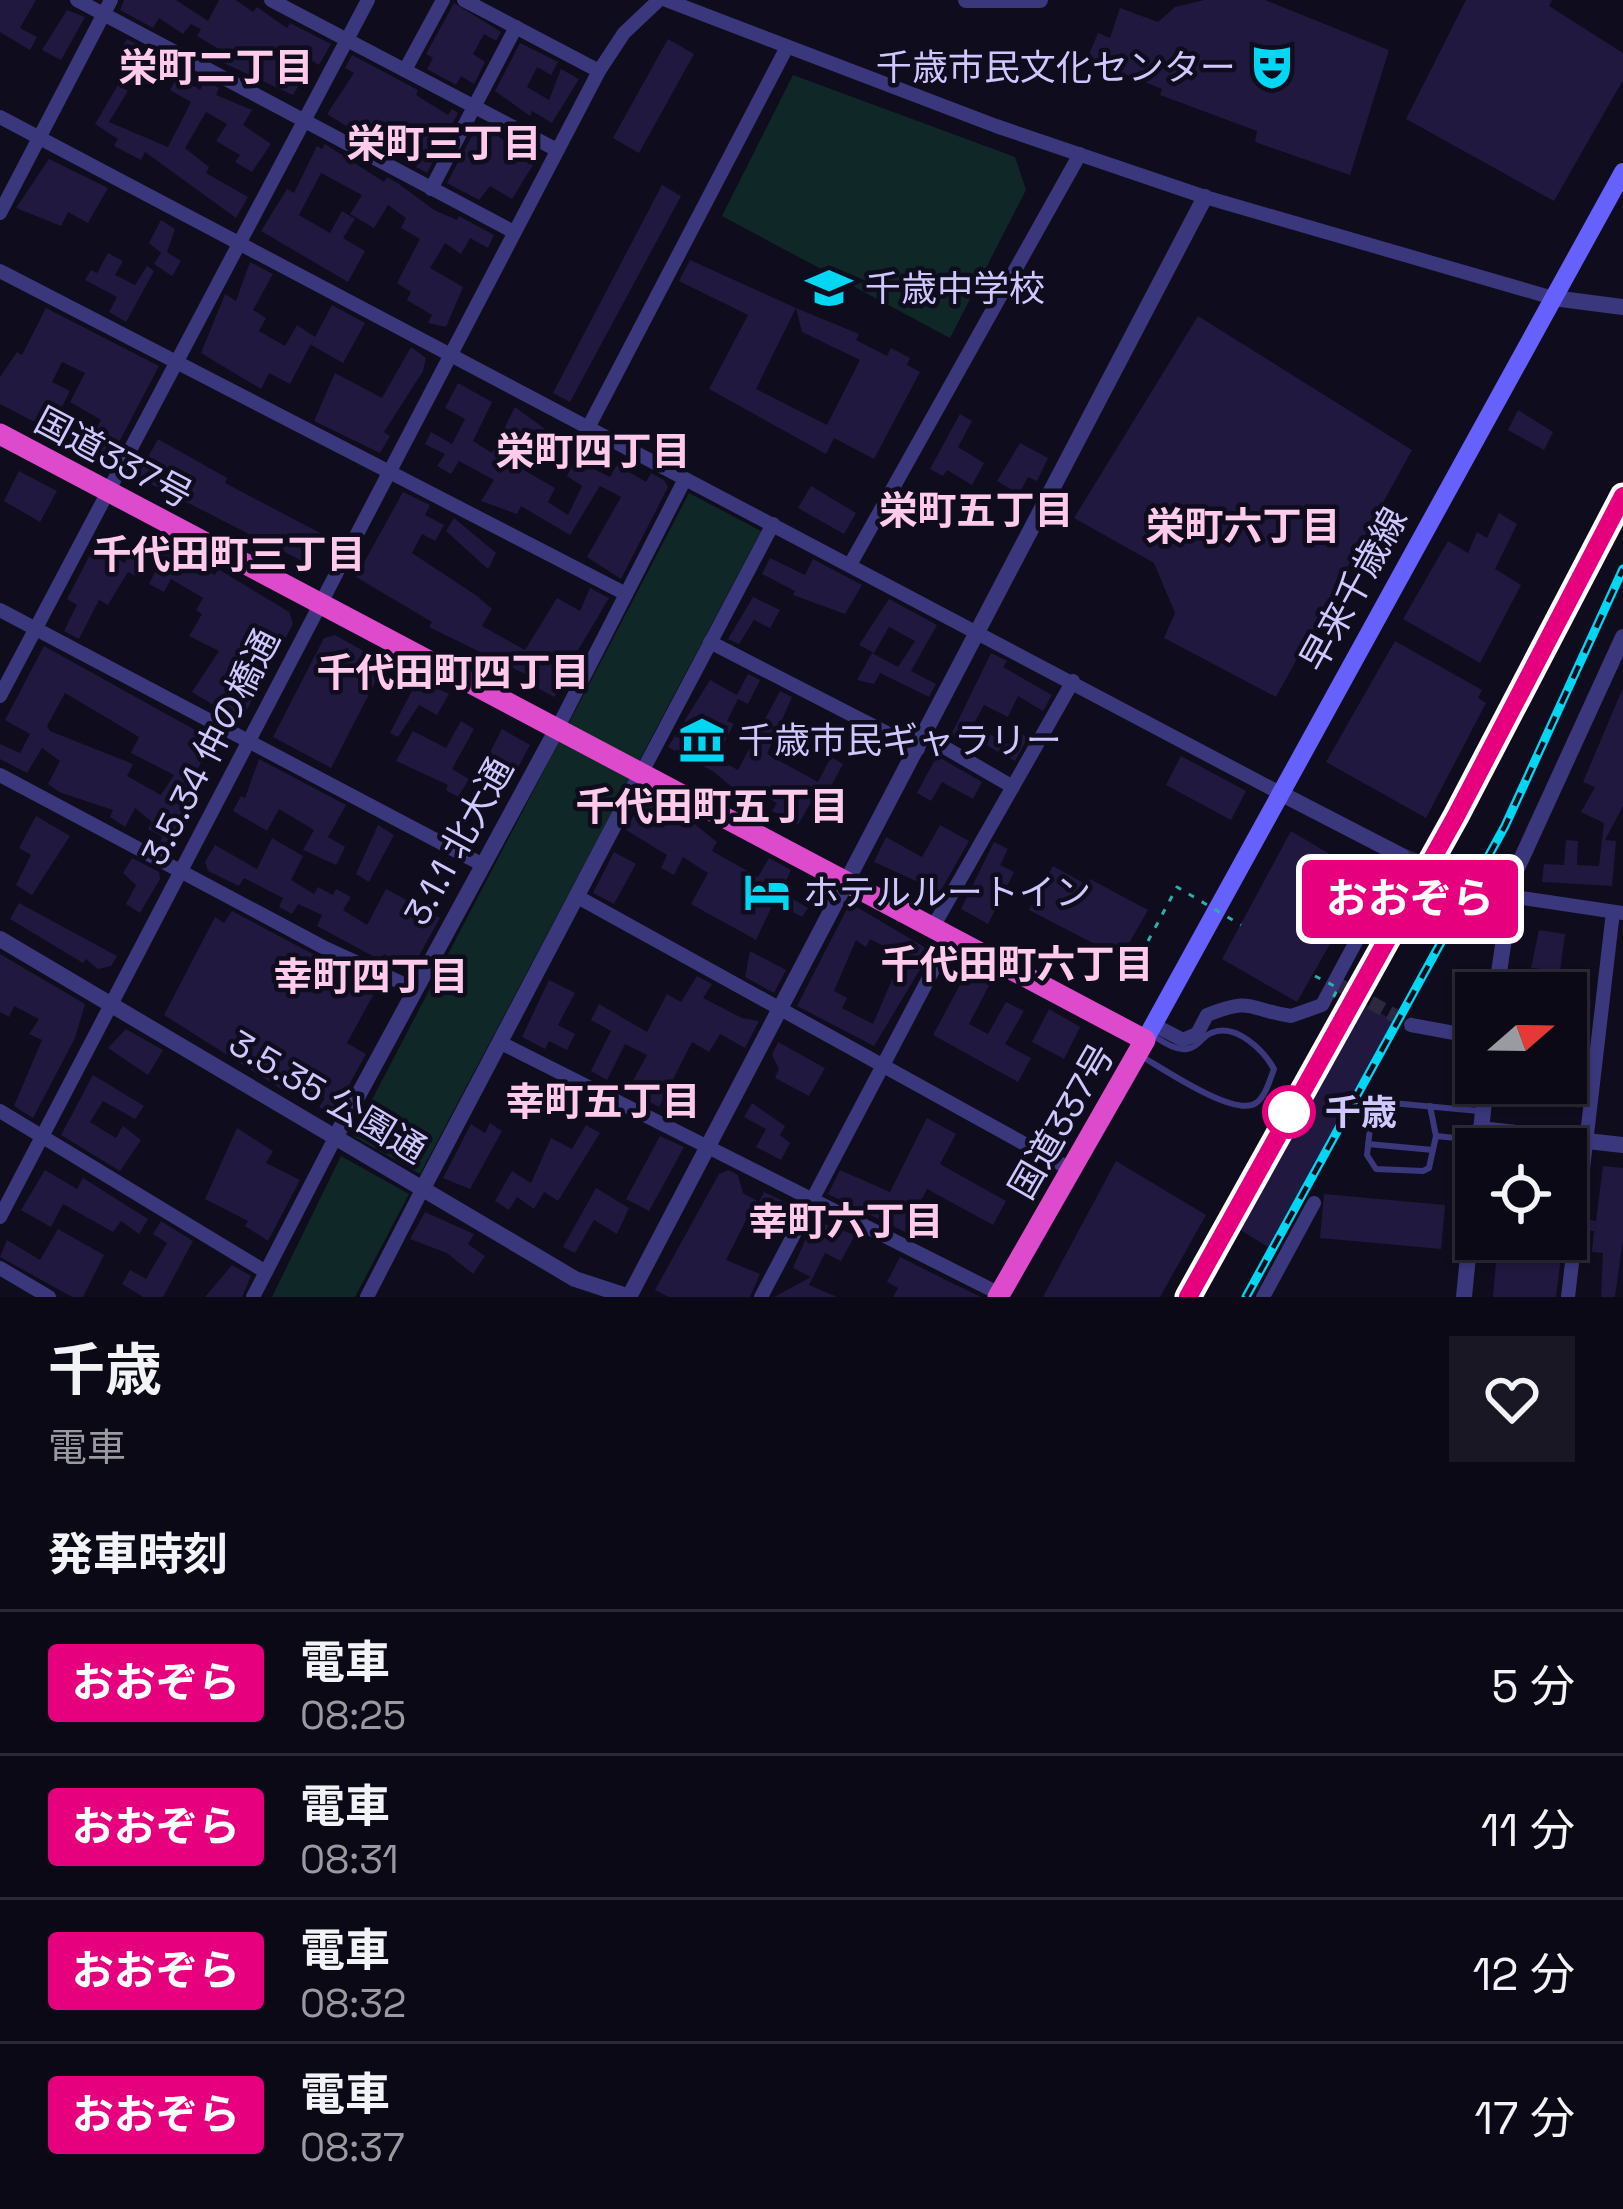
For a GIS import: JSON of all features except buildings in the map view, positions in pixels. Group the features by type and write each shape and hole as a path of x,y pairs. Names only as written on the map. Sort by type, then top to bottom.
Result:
{"highway":[{"name":"国道337号","path":"0,434 1146,1038 999,1295"}],"main road":[{"name":"早来千歳線","path":"1146,1038 1623,172"}],"street":[{"path":"77,0 107,7 303,122 514,232"},
{"path":"272,0 557,149"},
{"path":"0,696 368,0"},
{"path":"406,70 443,0"},
{"path":"464,0 599,71"},
{"path":"663,0 1205,197 1553,298 1623,307"},
{"name":"3.5.34 仲の橋通","path":"0,1217 599,71 624,33 663,0"},
{"path":"966,0 1040,0"},
{"path":"0,213 107,7"},
{"path":"431,189 515,27"},
{"path":"589,426 787,47"},
{"path":"0,117 1402,856 1322,1005 1302,1014 1277,1014 1247,1002 1207,1016 1198,1034 1183,1040 1146,1038"},
{"path":"851,563 1080,154"},
{"path":"629,1297 783,1011 1205,197"},
{"path":"0,271 389,476 626,594"},
{"name":"3.1.1 北大通","path":"253,1297 685,479"},
{"path":"367,1297 773,524"},
{"path":"0,610 483,866"},
{"path":"1499,972 1509,896 1530,838 1617,669 1623,637"},
{"path":"710,642 1013,787"},
{"path":"761,1297 815,1204 1013,787 1073,681"},
{"path":"0,775 181,873 415,989"},
{"path":"1490,892 1618,912 1587,1134"},
{"path":"576,896 1070,1169"},
{"name":"3.5.35 公園通","path":"0,939 575,1279 629,1297"},
{"path":"1411,1025 1455,1033"},
{"path":"502,1044 999,1295"},
{"path":"0,1111 266,1272"},
{"path":"1587,1141 1623,1145"},
{"path":"1263,1297 1314,1204"},
{"path":"1464,1297 1468,1260"},
{"path":"1568,1297 1572,1260"},
{"path":"0,1268 49,1297"}],"lane":[{"path":"1229,1030 1264,1051 1274,1070 1258,1102 1248,1107 1227,1104 1146,1038 1180,1050 1194,1048 1211,1033 1229,1030"},
{"path":"1430,1106 1436,1136 1429,1168 1376,1168 1366,1155 1372,1110 1382,1102 1430,1106 1472,1128"},
{"path":"1436,1136 1455,1134"},
{"path":"1368,1144 1432,1150"}],"path":[{"path":"1148,940 1177,887 1241,925"},
{"path":"1315,976 1339,988 1334,990"}],"green space":[{"path":"793,75 1015,157 1026,190 950,338 722,216"},
{"path":"689,493 761,531 420,1174 353,1136"},
{"path":"341,1156 409,1194 355,1297 272,1297"}],"tunnel":[{"path":"1402,856 1490,892"},
{"path":"1334,982 1411,1025"}],"railway":[{"path":"1188,1297 1456,816 1623,496"},
{"path":"1246,1297 1505,826 1623,569"}],"train":[{"name":"おおぞら","path":"1188,1297 1456,816 1623,496"}],"place":[{"name":"千歳市民文化センター","path":"1272,67"},
{"name":"千歳中学校","path":"829,288"},
{"name":"千歳市民ギャラリー","path":"702,740"},
{"name":"ホテルルートイン","path":"767,892"},
{"name":"千歳","path":"1289,1112"}],"district":[{"name":"栄町二丁目","path":"216,67"},
{"name":"栄町三丁目","path":"444,143"},
{"name":"栄町四丁目","path":"593,451"},
{"name":"栄町五丁目","path":"976,510"},
{"name":"栄町六丁目","path":"1243,526"},
{"name":"千代田町三丁目","path":"229,554"},
{"name":"千代田町四丁目","path":"453,672"},
{"name":"千代田町五丁目","path":"712,806"},
{"name":"千代田町六丁目","path":"1017,964"},
{"name":"幸町四丁目","path":"371,976"},
{"name":"幸町五丁目","path":"603,1101"},
{"name":"幸町六丁目","path":"846,1221"}]}
